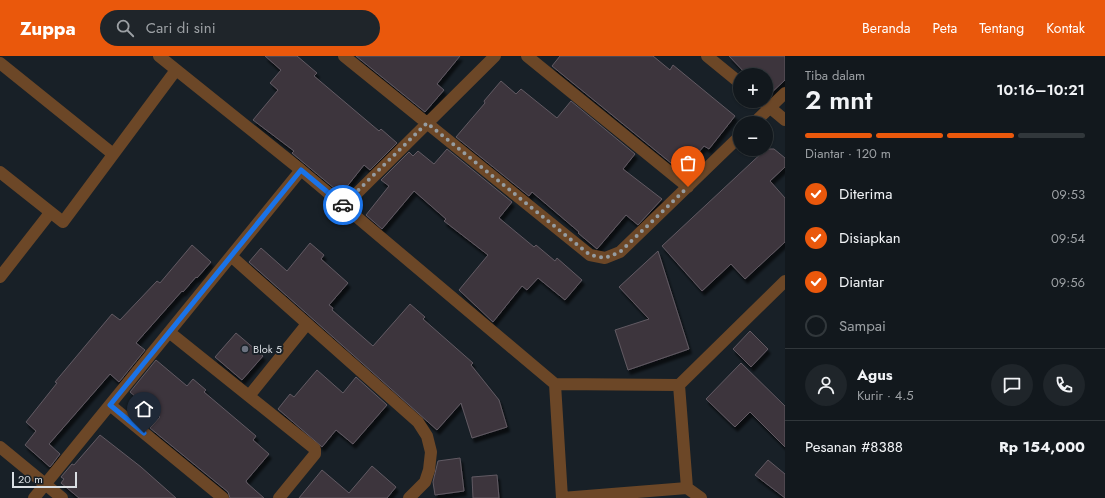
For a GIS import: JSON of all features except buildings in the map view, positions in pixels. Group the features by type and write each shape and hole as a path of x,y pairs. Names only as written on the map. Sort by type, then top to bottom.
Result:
{"street":[{"path":"159,56 301,170 555,384 679,385 785,281"},
{"path":"344,56 590,255 605,258 620,252 733,143"},
{"path":"344,206 494,56"},
{"path":"526,56 688,187"},
{"path":"707,56 733,77"},
{"path":"0,63 113,154"},
{"path":"0,172 62,222 176,70"},
{"path":"773,100 785,93"},
{"path":"771,108 785,120"},
{"path":"34,498 301,170"},
{"path":"0,276 50,213"},
{"path":"230,256 418,422 427,436 430,452 429,470 425,482 409,498"},
{"path":"249,396 307,324"},
{"path":"169,332 316,452 279,498"},
{"path":"555,384 562,498 687,488 701,498"},
{"path":"679,385 687,488"},
{"path":"110,405 223,498"},
{"path":"0,448 62,498"}],"way so far":[{"path":"343,205 344,206 427,123 590,255 605,258 620,252 688,187"}],"place":[{"name":"Blok 5","path":"245,349"}],"route":[{"path":"144,433 110,405 301,170 343,205"}]}
